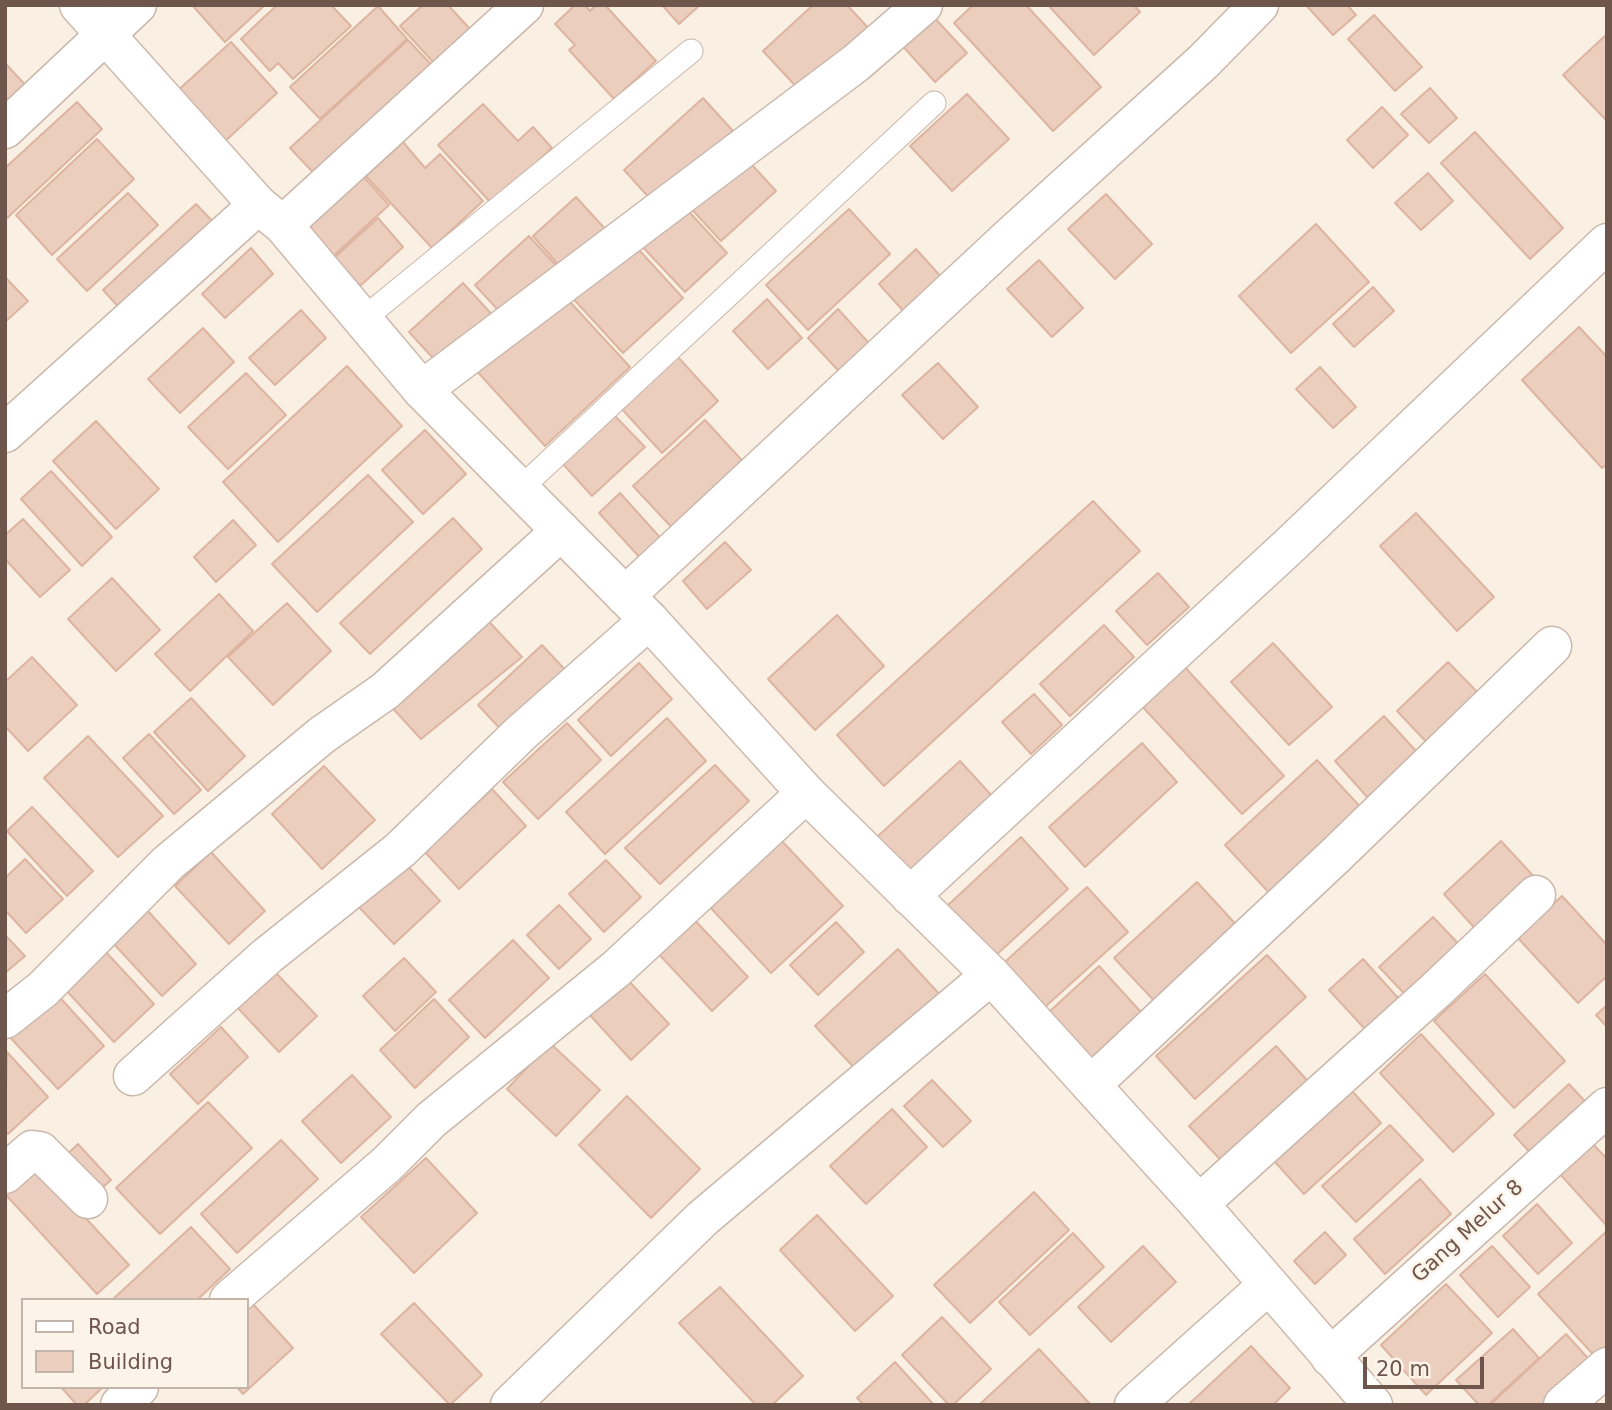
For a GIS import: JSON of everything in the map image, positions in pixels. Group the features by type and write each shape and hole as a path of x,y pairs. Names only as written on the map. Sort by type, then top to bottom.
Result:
{"street":[{"path":"79,5 270,215 422,390 637,608 806,793 991,975 1199,1204 1373,1405"},
{"path":"5,129 137,5"},
{"path":"5,433 524,5"},
{"path":"422,390 856,64 923,5"},
{"path":"133,1076 267,956 400,850 521,733 637,608 1259,5"},
{"path":"910,896 1288,547 1607,243"},
{"path":"5,1019 43,989 168,863 322,735 385,691 561,531"},
{"path":"1091,1085 1335,856 1552,646"},
{"path":"231,1298 387,1164 431,1119 617,969 806,793"},
{"path":"1199,1204 1436,990 1536,895"},
{"path":"510,1405 703,1218 991,975"},
{"name":"Gang Melur 8","path":"1330,1357 1607,1107"},
{"path":"5,1174 32,1150 40,1150 88,1199"},
{"path":"1134,1405 1268,1285"},
{"path":"1563,1405 1607,1367"},
{"path":"120,1405 137,1389"}],"lane":[{"path":"362,320 691,51"},
{"path":"521,488 934,103"}],"building":[{"path":"192,5 265,5 225,42"},
{"path":"277,5 331,5 351,26 293,79 278,63 270,71 241,39"},
{"path":"423,5 448,5 480,40 444,74 400,26"},
{"path":"575,5 585,5 590,11 596,5 605,5 656,61 614,99 569,50 575,45 555,24"},
{"path":"662,5 700,5 679,24"},
{"path":"813,5 847,5 871,31 803,94 763,51"},
{"path":"973,5 1026,5 1101,87 1053,131 954,23"},
{"path":"1048,5 1134,5 1140,12 1094,55"},
{"path":"1306,5 1347,5 1356,15 1333,35"},
{"path":"378,6 407,39 320,119 290,87"},
{"path":"931,14 967,53 935,82 900,43"},
{"path":"1374,15 1422,67 1395,91 1348,39"},
{"path":"1607,34 1607,120 1606,120 1563,75"},
{"path":"408,40 442,76 324,184 290,148"},
{"path":"231,42 277,93 221,145 174,94"},
{"path":"5,63 31,91 5,115"},
{"path":"1430,88 1457,118 1429,143 1401,114"},
{"path":"967,94 1009,139 952,191 910,146"},
{"path":"703,98 733,131 654,203 624,170"},
{"path":"77,102 102,129 5,220 5,168"},
{"path":"483,104 518,141 533,127 552,148 492,204 438,145"},
{"path":"1382,107 1408,135 1373,168 1347,140"},
{"path":"1475,132 1563,228 1530,259 1441,163"},
{"path":"97,139 134,179 52,255 16,215"},
{"path":"403,142 425,168 440,154 483,201 432,248 366,176"},
{"path":"741,153 776,191 721,241 686,203"},
{"path":"1428,173 1453,201 1421,230 1395,203"},
{"path":"362,175 389,205 331,258 304,229"},
{"path":"128,193 158,225 87,291 57,259"},
{"path":"1106,194 1152,244 1115,279 1068,229"},
{"path":"576,197 607,231 564,271 533,236"},
{"path":"681,203 727,253 685,292 638,242"},
{"path":"196,204 217,226 124,313 103,290"},
{"path":"849,209 890,254 808,330 766,285"},
{"path":"378,218 403,247 360,286 334,258"},
{"path":"1316,224 1369,282 1291,353 1239,296"},
{"path":"529,236 562,272 508,321 475,285"},
{"path":"629,239 683,298 623,353 569,294"},
{"path":"251,248 273,274 225,318 202,294"},
{"path":"916,249 952,289 915,324 879,284"},
{"path":"1039,260 1083,308 1052,337 1007,289"},
{"path":"5,277 28,301 5,322"},
{"path":"463,283 497,320 443,369 409,332"},
{"path":"1373,287 1394,311 1354,347 1333,324"},
{"path":"559,290 630,367 545,446 474,368"},
{"path":"767,299 802,338 768,369 733,331"},
{"path":"838,309 877,352 847,380 808,338"},
{"path":"301,310 326,338 275,385 249,358"},
{"path":"1579,327 1607,357 1607,464 1602,468 1522,380"},
{"path":"203,328 234,362 180,413 148,379"},
{"path":"677,356 718,401 662,453 621,408"},
{"path":"938,363 978,407 943,439 902,395"},
{"path":"347,366 402,426 278,542 223,482"},
{"path":"1320,367 1356,407 1333,428 1296,389"},
{"path":"246,373 286,415 228,469 188,427"},
{"path":"615,416 645,447 592,496 563,464"},
{"path":"705,420 748,467 676,532 633,486"},
{"path":"96,421 159,489 116,529 53,461"},
{"path":"425,430 466,474 423,514 382,470"},
{"path":"51,471 112,537 82,566 21,499"},
{"path":"368,475 413,522 317,612 272,564"},
{"path":"620,493 665,543 644,562 599,513"},
{"path":"1093,501 1140,551 884,786 837,735"},
{"path":"1416,513 1494,597 1457,631 1380,546"},
{"path":"453,518 482,549 370,654 340,623"},
{"path":"23,519 70,570 40,597 5,559 5,535"},
{"path":"233,520 256,545 216,582 194,557"},
{"path":"725,542 751,570 707,609 683,581"},
{"path":"1158,573 1189,607 1147,645 1116,611"},
{"path":"112,578 160,630 116,671 68,619"},
{"path":"219,594 253,631 190,691 155,654"},
{"path":"287,603 331,651 273,705 228,657"},
{"path":"481,613 522,657 421,739 386,701"},
{"path":"837,615 884,666 815,730 768,679"},
{"path":"1104,625 1134,657 1070,716 1040,684"},
{"path":"1273,643 1332,707 1289,745 1231,682"},
{"path":"542,645 570,675 506,735 478,705"},
{"path":"32,657 77,705 28,751 5,726 5,682"},
{"path":"1448,662 1484,699 1432,748 1397,711"},
{"path":"639,663 672,699 611,756 578,720"},
{"path":"1183,665 1284,776 1242,814 1140,704"},
{"path":"1034,694 1062,725 1031,754 1002,722"},
{"path":"191,698 245,756 208,791 154,732"},
{"path":"1384,716 1426,762 1377,808 1335,761"},
{"path":"667,718 706,761 605,854 566,812"},
{"path":"567,723 601,760 538,819 503,782"},
{"path":"149,734 201,790 174,814 123,758"},
{"path":"88,736 163,816 118,857 44,778"},
{"path":"1142,743 1177,782 1085,867 1049,827"},
{"path":"1317,760 1366,813 1273,897 1225,845"},
{"path":"960,761 993,797 910,873 877,837"},
{"path":"715,765 749,801 660,884 625,848"},
{"path":"324,766 375,820 322,869 272,814"},
{"path":"492,789 526,826 459,889 425,852"},
{"path":"32,807 93,871 67,896 7,831"},
{"path":"1021,837 1068,889 994,957 947,906"},
{"path":"781,840 843,906 771,973 709,906"},
{"path":"1501,841 1537,880 1479,933 1444,894"},
{"path":"211,852 265,911 229,944 175,886"},
{"path":"25,859 63,899 26,933 5,910 5,878"},
{"path":"606,860 641,897 604,932 569,894"},
{"path":"403,861 440,901 394,944 356,904"},
{"path":"1197,882 1243,932 1161,1008 1114,958"},
{"path":"1087,887 1128,932 1036,1015 995,971"},
{"path":"1562,896 1607,945 1607,976 1578,1003 1517,937"},
{"path":"559,905 591,939 559,969 527,935"},
{"path":"147,910 196,964 162,996 112,942"},
{"path":"690,915 748,977 712,1011 654,949"},
{"path":"1433,917 1470,956 1416,1006 1379,967"},
{"path":"836,922 864,952 818,995 790,965"},
{"path":"5,935 25,956 5,973"},
{"path":"513,940 549,978 485,1038 449,1000"},
{"path":"898,949 942,997 860,1074 815,1026"},
{"path":"104,950 154,1004 114,1042 64,988"},
{"path":"1267,955 1306,997 1195,1099 1156,1056"},
{"path":"404,958 436,992 395,1031 363,996"},
{"path":"1363,959 1408,1009 1375,1040 1329,990"},
{"path":"1099,966 1150,1022 1100,1068 1049,1012"},
{"path":"274,971 317,1016 279,1052 236,1006"},
{"path":"1485,974 1565,1061 1514,1108 1434,1021"},
{"path":"626,978 669,1024 631,1060 588,1013"},
{"path":"54,991 104,1046 58,1089 7,1034"},
{"path":"434,999 469,1037 415,1088 380,1050"},
{"path":"1607,1005 1607,1027 1596,1015"},
{"path":"221,1027 248,1057 198,1104 170,1074"},
{"path":"1421,1034 1494,1114 1453,1152 1380,1073"},
{"path":"550,1043 600,1090 556,1136 507,1089"},
{"path":"1276,1046 1316,1090 1230,1170 1189,1126"},
{"path":"7,1052 48,1097 8,1134 5,1130"},
{"path":"352,1075 391,1117 341,1163 302,1121"},
{"path":"932,1080 971,1121 943,1147 904,1106"},
{"path":"1343,1081 1381,1123 1304,1194 1266,1152"},
{"path":"1569,1084 1592,1109 1537,1160 1514,1135"},
{"path":"627,1096 700,1169 651,1218 579,1145"},
{"path":"208,1102 252,1148 160,1234 116,1188"},
{"path":"892,1109 927,1147 866,1204 830,1166"},
{"path":"1390,1125 1423,1160 1356,1222 1322,1186"},
{"path":"281,1140 318,1179 237,1253 201,1214"},
{"path":"1592,1143 1607,1159 1607,1226 1559,1173"},
{"path":"78,1144 111,1180 95,1194 62,1159"},
{"path":"426,1158 477,1213 414,1273 361,1217"},
{"path":"34,1162 129,1265 97,1294 5,1194 5,1188"},
{"path":"1420,1179 1451,1214 1385,1274 1354,1239"},
{"path":"1034,1192 1069,1230 970,1323 934,1285"},
{"path":"1537,1204 1572,1243 1538,1274 1503,1236"},
{"path":"817,1215 893,1296 855,1331 780,1250"},
{"path":"191,1227 230,1269 199,1298 114,1298"},
{"path":"1607,1231 1607,1355 1600,1362 1538,1294"},
{"path":"1325,1232 1346,1255 1315,1284 1294,1261"},
{"path":"1073,1233 1104,1267 1030,1335 999,1302"},
{"path":"1143,1246 1176,1282 1111,1342 1078,1307"},
{"path":"1492,1246 1530,1287 1498,1317 1460,1275"},
{"path":"1446,1284 1492,1333 1426,1395 1381,1345"},
{"path":"720,1287 803,1376 772,1405 756,1405 679,1323"},
{"path":"251,1302 293,1348 243,1394 239,1389 248,1389 248,1305"},
{"path":"414,1303 482,1375 450,1405 381,1334"},
{"path":"942,1317 991,1369 953,1405 949,1405 902,1355"},
{"path":"1513,1329 1539,1358 1488,1405 1479,1405 1456,1380"},
{"path":"1566,1334 1595,1366 1553,1405 1490,1405"},
{"path":"1251,1346 1290,1388 1273,1405 1188,1405"},
{"path":"1039,1349 1091,1405 979,1405"},
{"path":"895,1362 934,1405 864,1405 857,1398"},
{"path":"63,1389 101,1389 84,1405 77,1405"}]}
